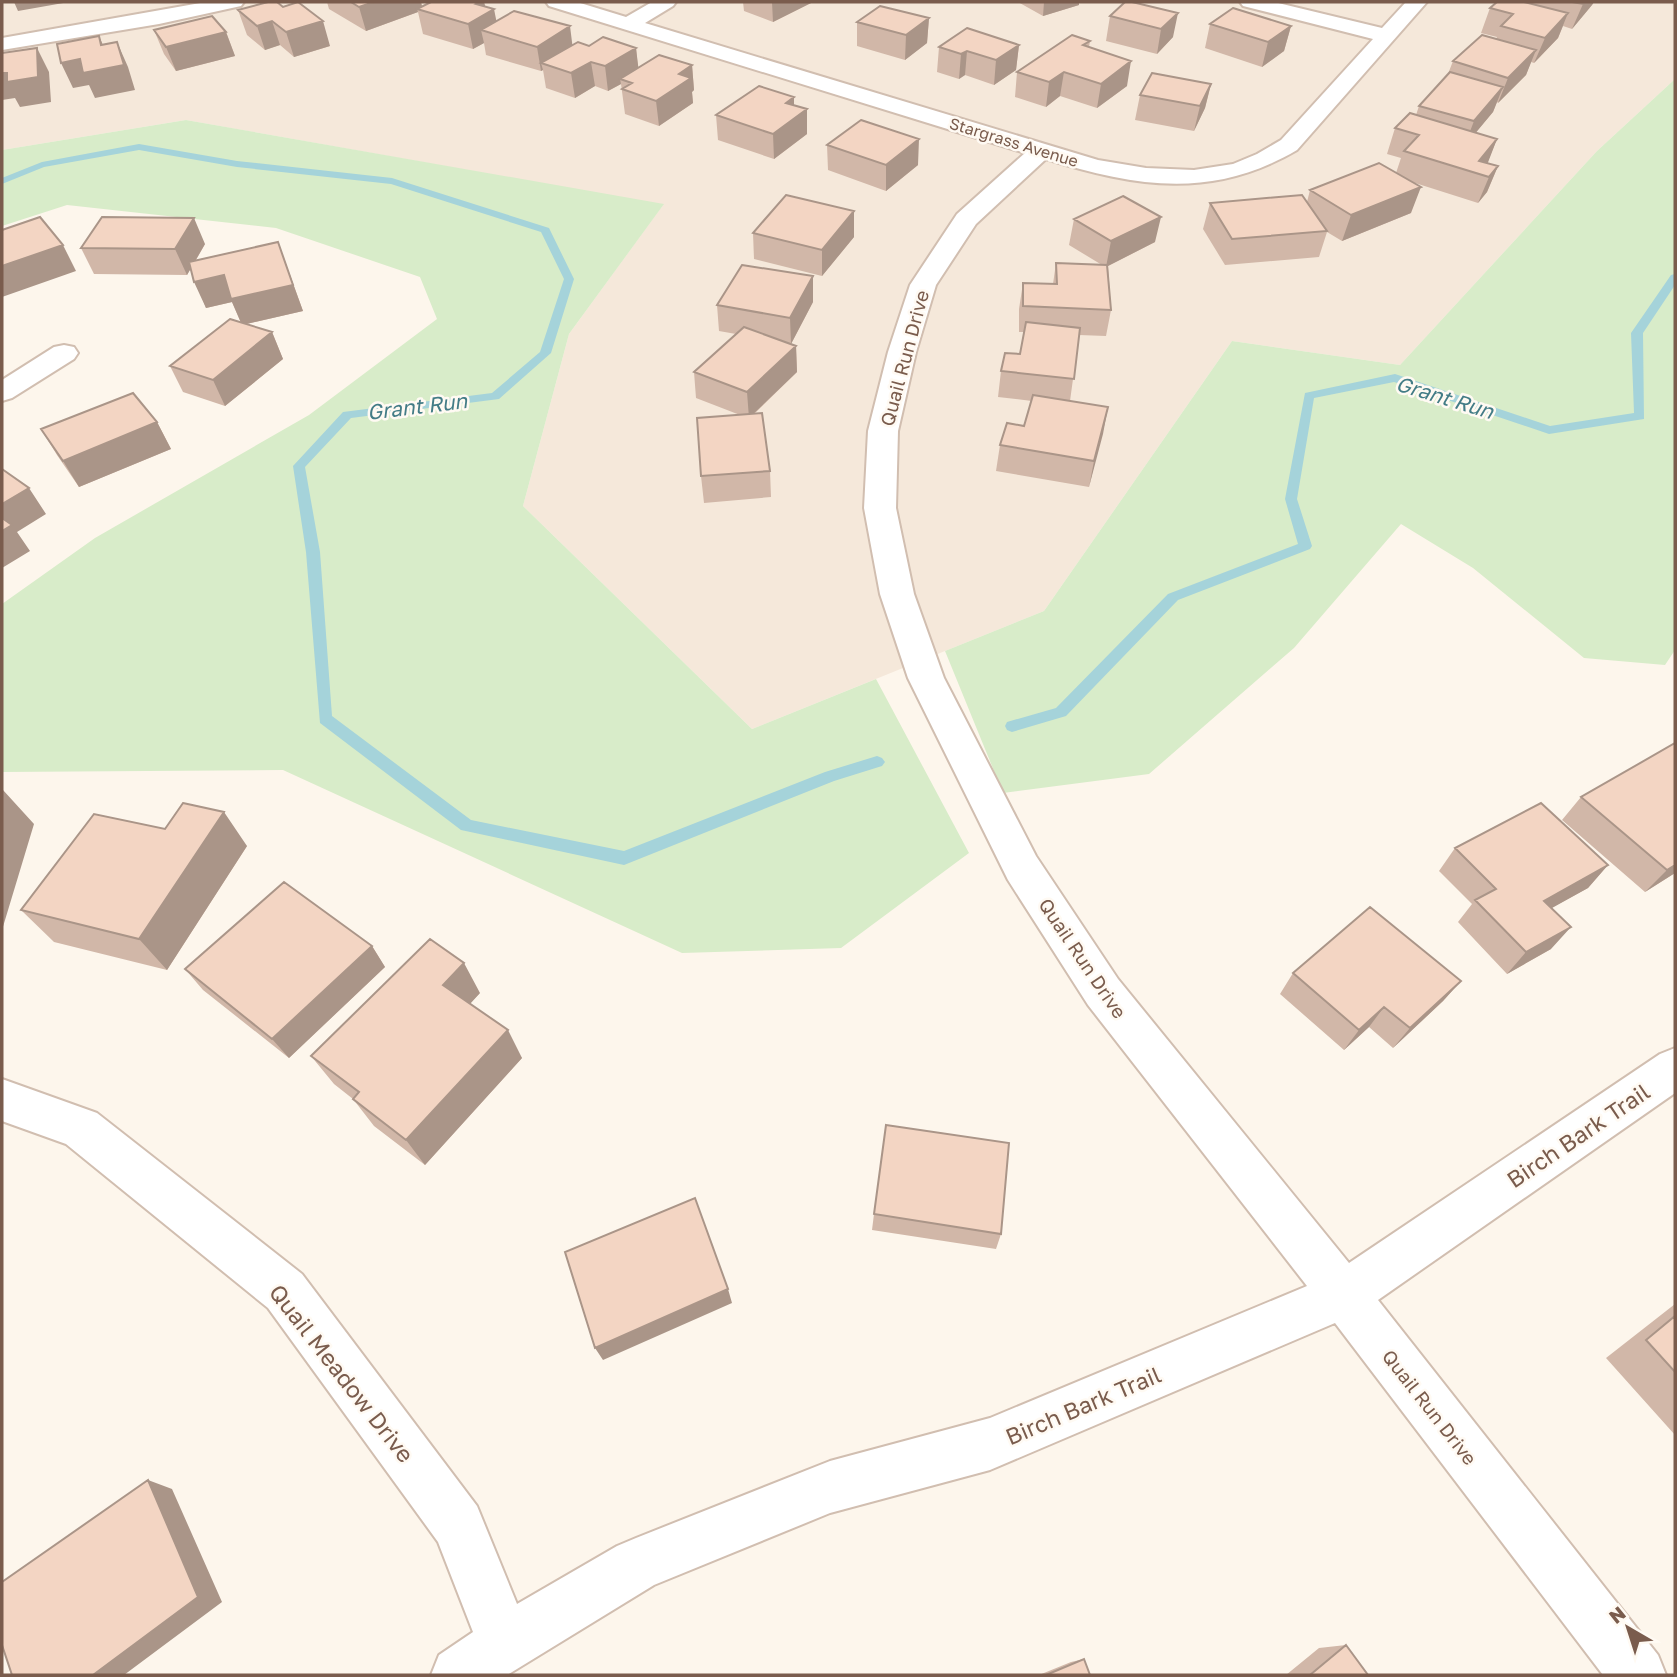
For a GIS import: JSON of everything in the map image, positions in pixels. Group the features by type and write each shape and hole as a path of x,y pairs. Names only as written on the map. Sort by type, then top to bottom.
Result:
{"street":[{"path":"2,44 159,18 234,2"},
{"name":"Stargrass Avenue","path":"556,2 1041,151 1094,166 1170,179 1207,178 1243,171 1289,145 1417,2"},
{"path":"628,24 666,2"},
{"path":"1250,2 1387,36"},
{"name":"Quail Run Drive","path":"1041,151 966,219 923,285 902,352 883,432 880,508 897,594 926,678 1022,868 1103,992 1344,1295 1638,1675"},
{"path":"2,392 64,354"},
{"name":"Birch Bark Trail","path":"459,1675 505,1643 636,1565 830,1487 990,1444 1344,1295 1675,1068"},
{"name":"Quail Meadow Drive","path":"2,1100 81,1128 285,1291 458,1525 505,1643"}],"shaded area":[{"path":"2,2 1675,2 1675,79 1597,151 1400,365 1232,341 1044,611 752,729 523,506 569,334 663,205 186,120 2,150"}],"green space":[{"path":"1675,79 1675,650 1665,665 1584,658 1473,568 1401,524 1294,648 1149,774 1003,793 945,651 1044,611 1232,341 1400,365 1597,151"},
{"path":"186,120 664,204 569,334 523,506 752,729 876,679 969,853 841,948 682,953 283,770 2,772 2,604 95,538 309,415 437,319 420,277 276,228 67,205 2,226 2,150"}],"building":[{"path":"277,2 283,7 298,2 323,21 286,32 272,21 257,26 238,10"},
{"path":"351,2 374,2 359,7"},
{"path":"431,2 480,2 476,4 494,9 468,24 417,9"},
{"path":"1125,2 1178,13 1161,29 1110,16"},
{"path":"1497,2 1524,2 1568,13 1545,38 1501,26 1513,14 1490,8"},
{"path":"880,6 929,18 906,35 857,22"},
{"path":"1233,8 1291,26 1268,42 1210,24"},
{"path":"514,11 570,26 537,47 481,30"},
{"path":"212,16 226,32 166,47 154,30"},
{"path":"967,28 1019,45 996,60 967,51 961,54 939,47"},
{"path":"1072,35 1090,41 1083,45 1131,61 1101,84 1064,72 1049,82 1017,72"},
{"path":"1482,35 1536,50 1508,78 1453,61"},
{"path":"99,36 101,45 117,42 124,65 83,73 80,59 61,63 57,44"},
{"path":"603,37 636,48 605,66 591,62 571,73 541,63 578,42 589,46"},
{"path":"37,48 38,77 7,82 7,73 2,73 2,53"},
{"path":"659,55 692,65 679,74 691,78 656,101 622,89 632,83 620,79"},
{"path":"1450,72 1503,87 1474,121 1419,106"},
{"path":"1152,73 1211,84 1200,106 1140,95"},
{"path":"759,86 794,97 786,103 807,109 773,134 716,115"},
{"path":"1410,113 1497,139 1479,161 1498,166 1489,177 1404,151 1419,135 1395,128"},
{"path":"861,120 919,139 886,165 827,145"},
{"path":"1379,163 1421,187 1351,215 1310,190"},
{"path":"786,195 854,211 822,250 753,233"},
{"path":"1302,195 1327,231 1232,239 1210,203"},
{"path":"1123,196 1161,217 1111,241 1074,219"},
{"path":"40,217 63,245 2,266 2,230"},
{"path":"102,217 194,218 175,249 81,248"},
{"path":"278,242 293,285 231,299 224,275 194,282 189,262"},
{"path":"1056,263 1107,265 1111,310 1023,306 1023,283 1057,284"},
{"path":"742,265 813,276 790,318 717,305"},
{"path":"230,319 272,332 213,380 170,366"},
{"path":"1026,322 1080,328 1074,379 1001,371 1005,353 1020,354"},
{"path":"744,327 796,346 747,392 694,372"},
{"path":"133,393 157,422 63,461 41,429"},
{"path":"1033,395 1108,407 1094,461 1000,445 1007,423 1024,426"},
{"path":"762,413 770,471 701,476 697,418"},
{"path":"2,469 29,488 2,504"},
{"path":"2,518 12,525 2,531"},
{"path":"1675,743 1675,865 1667,870 1581,797"},
{"path":"183,803 224,812 139,939 21,910 94,814 165,829"},
{"path":"1541,803 1608,865 1544,901 1571,927 1526,952 1475,900 1496,889 1455,848"},
{"path":"284,882 372,946 272,1039 185,969"},
{"path":"1370,907 1461,981 1410,1028 1384,1007 1359,1030 1293,973"},
{"path":"430,939 464,963 443,985 508,1030 406,1140 353,1099 359,1092 311,1056"},
{"path":"886,1125 1009,1143 1001,1234 874,1214"},
{"path":"695,1198 728,1289 595,1348 565,1252"},
{"path":"1675,1316 1675,1372 1646,1340"},
{"path":"148,1480 198,1597 93,1675 12,1675 2,1645 2,1582"},
{"path":"1346,1645 1368,1675 1310,1675"},
{"path":"1084,1659 1090,1675 1046,1675"}],"waterway":[{"name":"Grant Run","path":"2,181 42,165 139,147 237,164 392,181 545,230 569,279 545,353 495,396 347,415 299,466 313,552 325,719 467,826 624,858 830,776 877,762"},
{"name":"Grant Run","path":"1012,726 1061,712 1173,597 1305,546 1291,499 1309,396 1395,378 1549,430 1640,416 1637,333 1675,277"}]}
